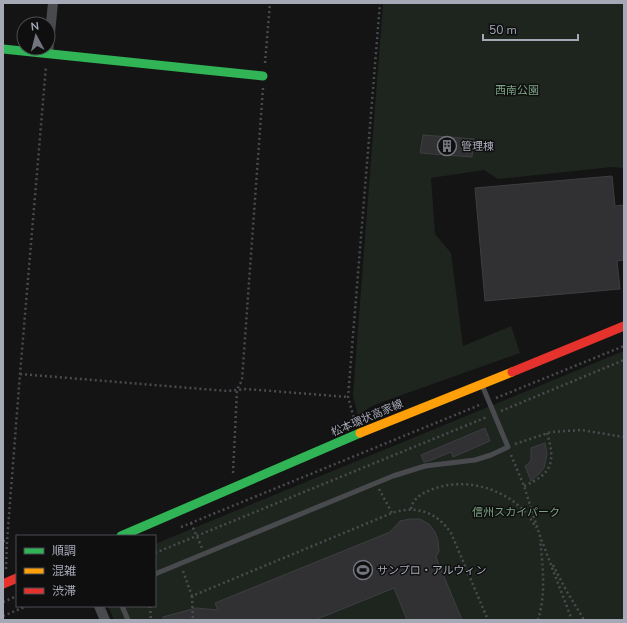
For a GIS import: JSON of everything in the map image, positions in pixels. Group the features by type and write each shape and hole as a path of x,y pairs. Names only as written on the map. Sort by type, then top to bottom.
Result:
{"main road":[{"path":"3,49 16,50"},
{"path":"56,54 263,76"},
{"name":"松本環状高家線","path":"123,535 232,490 359,434 624,326"},
{"path":"4,584 16,578"}],"street":[{"path":"52,16 53,3"},
{"path":"99,607 105,620"}],"lane":[{"path":"156,574 409,470 425,466 475,460 491,455 508,447 482,384"},
{"path":"122,607 128,620"}],"path":[{"path":"232,490 237,390 242,380 263,76 270,3"},
{"path":"359,434 348,397 380,3"},
{"path":"4,584 20,374 48,56"},
{"path":"177,529 624,346"},
{"path":"156,553 624,360"},
{"path":"20,374 227,391 246,389 348,397"},
{"path":"572,620 540,536 524,486 508,447 547,433 581,430 624,437"},
{"path":"524,486 542,477 547,471 551,456 550,442 547,433"},
{"path":"411,509 411,504 416,498 432,489 454,484 478,486 499,493 517,504 532,520 540,536 543,582 542,600 538,620"},
{"path":"378,488 392,513"},
{"path":"192,596 392,513 411,509 428,512 442,521 451,533 488,620"},
{"path":"191,523 204,554"},
{"path":"546,552 584,620"},
{"path":"182,569 192,596 193,620"},
{"path":"3,602 16,596"},
{"path":"3,616 25,607"},
{"path":"150,607 151,620"}],"green space":[{"name":"西南公園","path":"383,3 624,3 624,168 612,167 498,179 484,170 431,178 435,234 451,253 463,346 511,326 520,353 382,402 370,407 358,416 353,395"},
{"name":"信州スカイパーク","path":"624,351 624,620 114,620 108,607 156,607 156,544"}],"building":[{"name":"管理棟","path":"423,135 474,139 472,157 420,153"},
{"path":"612,176 615,206 624,205 624,260 617,261 620,289 485,301 475,188"},
{"path":"485,428 490,441 453,457 451,452 424,462 421,455"},
{"path":"545,443 547,454 544,468 531,481 525,466 531,460 531,448"},
{"name":"サンプロ・アルウィン","path":"420,519 429,524 435,532 438,540 439,551 436,557 462,620 407,620 394,588 315,620 163,620 163,617 196,608 218,610 215,603 390,532 400,521"}],"traffic: fast":[{"path":"3,49 263,76"},
{"path":"123,535 360,433"}],"traffic: slow":[{"path":"360,433 512,372"}],"traffic: jam":[{"path":"512,372 624,326"},
{"path":"3,584 16,578"}],"place":[{"name":"管理棟","path":"447,146"},
{"name":"サンプロ・アルウィン","path":"363,570"}]}
